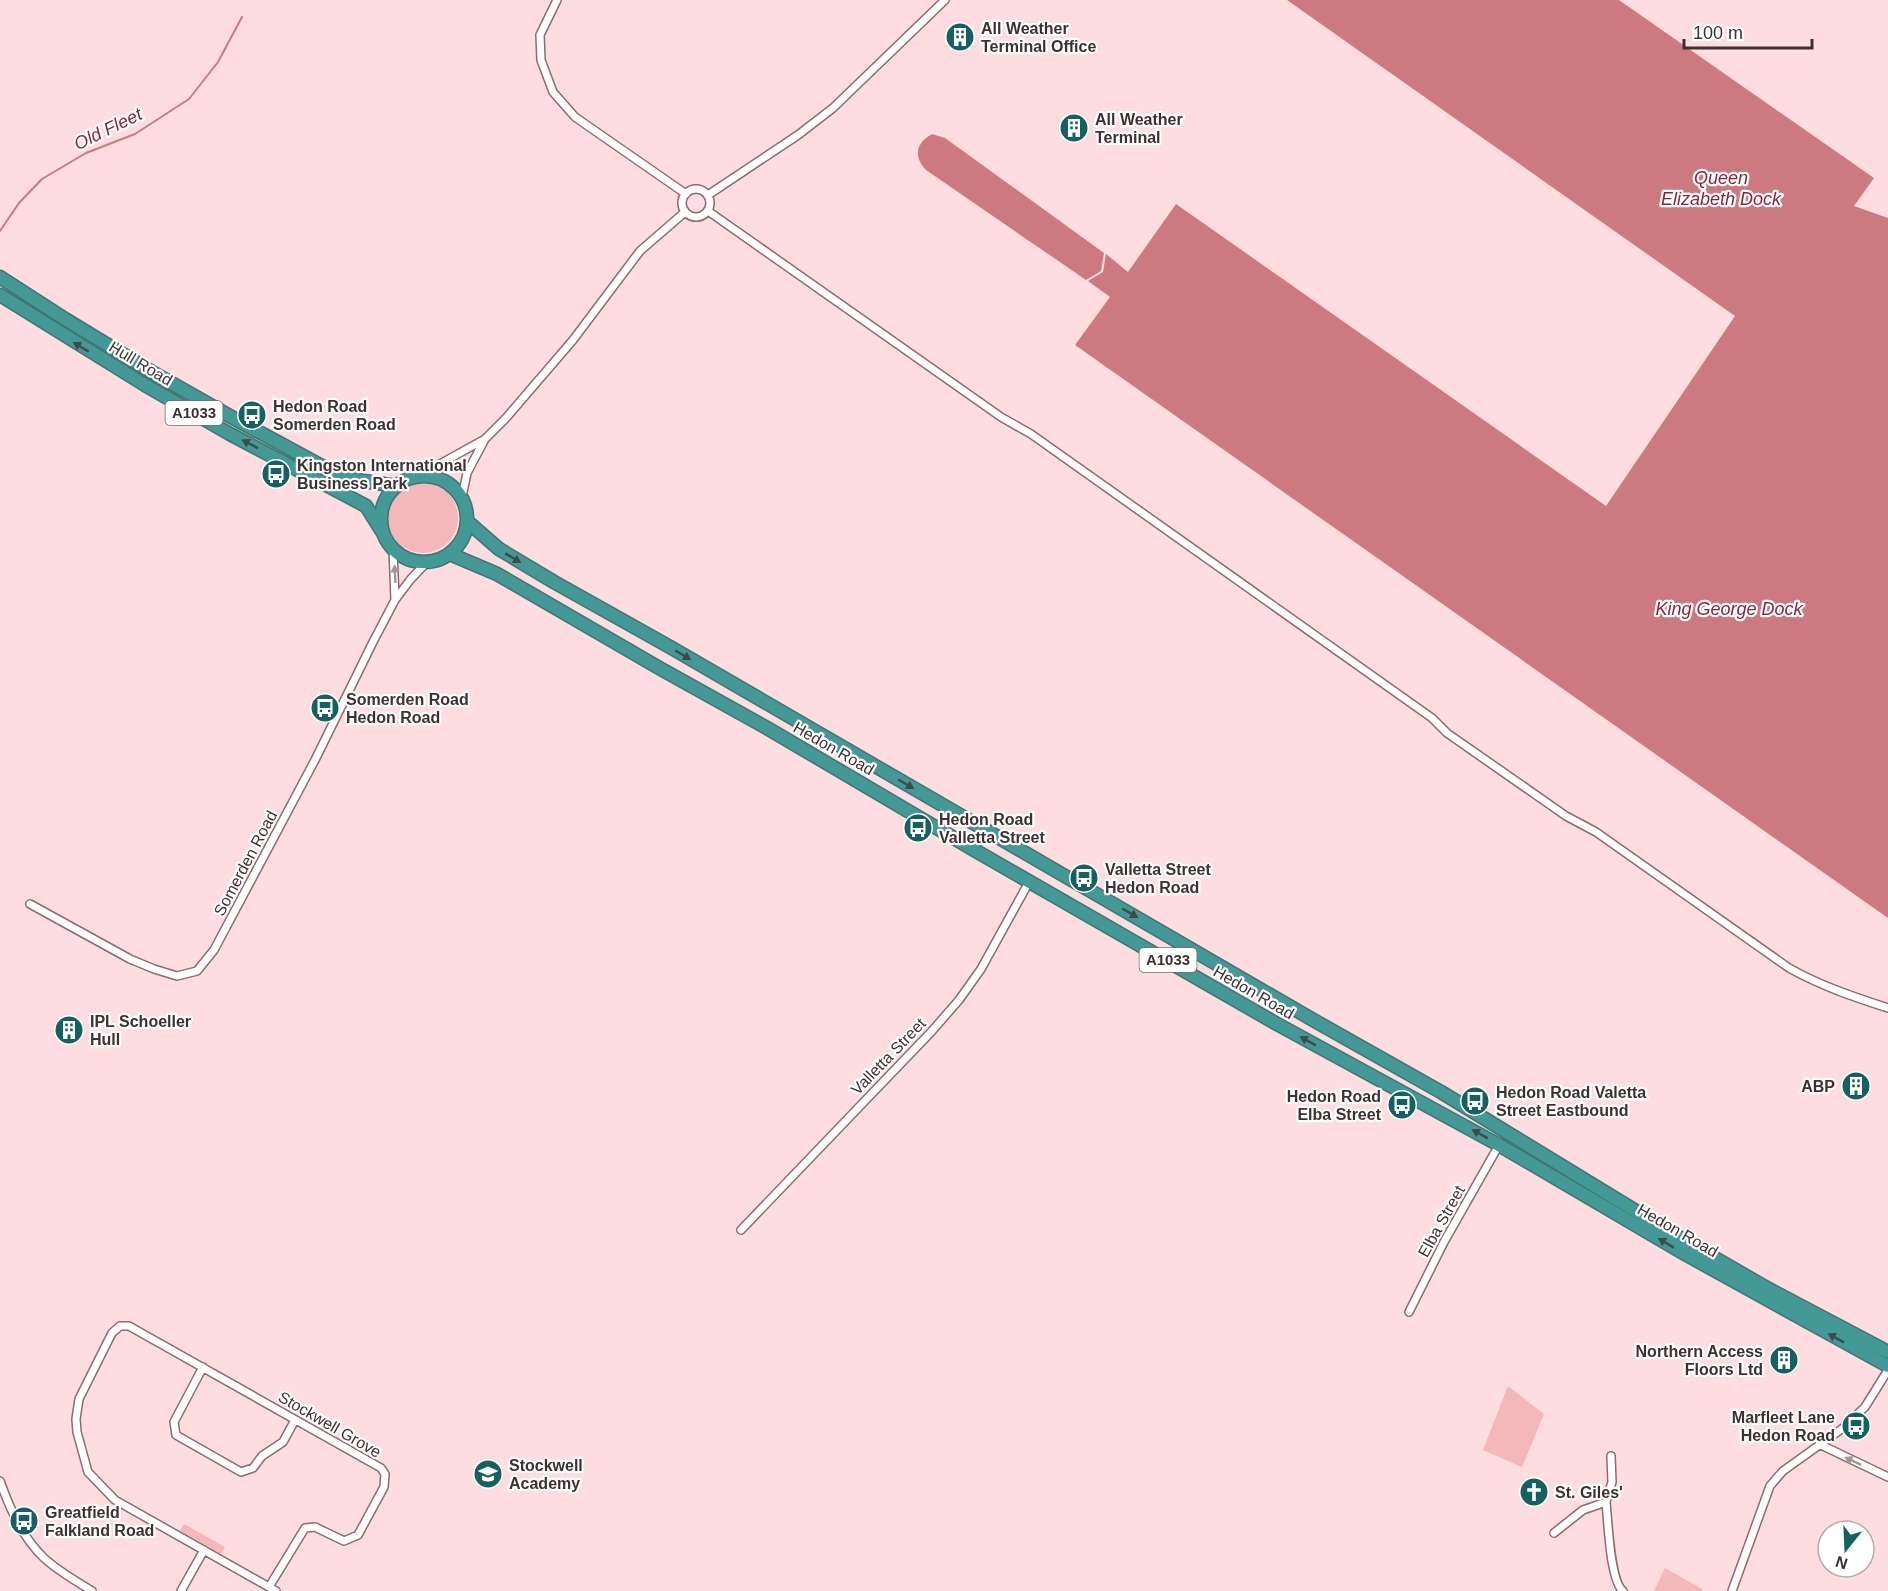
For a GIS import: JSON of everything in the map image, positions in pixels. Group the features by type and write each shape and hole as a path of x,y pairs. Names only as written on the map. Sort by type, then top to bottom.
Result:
{"highway":[{"name":"Hull Road","path":"0,277 152,372 344,478 396,486"},
{"name":"Hull Road","path":"0,295 145,385 230,434 366,506 383,533"},
{"path":"383,533 382,508 387,496 407,479 432,476 444,480 462,497 467,509 468,522 459,545 450,554 439,560 427,562 409,559 393,549"},
{"name":"Hedon Road","path":"468,522 499,549 554,582 1441,1092 1675,1235 1765,1287 1888,1353"},
{"name":"A1033","path":"383,533 393,549"},
{"name":"Hedon Road","path":"450,554 497,574 1306,1040 1499,1145 1676,1250 1888,1366"}],"street":[{"path":"557,0 540,35 541,60 553,92 575,117 686,194"},
{"path":"708,195 798,135 833,108 945,0"},
{"path":"697,189 705,192 711,204 708,212 697,218 685,212 682,203 686,194 697,189"},
{"path":"420,476 485,439 506,418 573,339 640,251 685,212"},
{"path":"708,212 1001,417 1031,434 1432,718 1447,733 1566,816 1596,832 1789,969 1847,995 1888,1008"},
{"path":"462,497 467,473 485,439"},
{"name":"Somerden Road","path":"393,549 395,600"},
{"name":"Somerden Road","path":"30,904 130,959 154,969 177,976 197,971 214,950 318,754 395,600 427,562"},
{"name":"Valletta Street","path":"741,1230 959,1000 981,969 1029,882"},
{"name":"Elba Street","path":"1409,1312 1444,1242 1499,1145"},
{"name":"Stockwell Grove","path":"204,1550 115,1500 88,1472 77,1432 79,1399 112,1333 120,1326 129,1326 381,1468 385,1474 384,1487 358,1535 344,1541 315,1527 305,1528 297,1538 272,1589"},
{"path":"202,1367 174,1422 176,1435 241,1472 254,1468 262,1456 283,1442 295,1420"},
{"path":"1732,1591 1770,1486 1783,1472 1843,1428 1865,1407 1888,1370"},
{"path":"1819,1444 1888,1477"},
{"path":"1611,1456 1612,1482 1605,1502 1614,1575 1619,1589 1623,1591"},
{"path":"0,1480 12,1514 29,1540 45,1559 92,1591"},
{"path":"1554,1533 1583,1510 1605,1502"},
{"path":"181,1591 204,1550 272,1589"}],"shaded area":[{"path":"423,483 436,486 448,493 455,505 458,518 455,531 448,543 436,550 423,553 410,550 398,543 391,531 388,518 391,505 398,493 410,486"},
{"path":"1508,1386 1544,1414 1522,1467 1483,1450"},
{"path":"184,1524 225,1547 221,1554 180,1531"},
{"path":"1665,1568 1702,1589 1702,1591 1654,1591"}],"water":[{"name":"King George Dock","path":"1287,0 1619,0 1874,178 1854,206 1888,218 1888,918 1075,345 1110,297 1088,281 1103,272 1106,254 1128,272 1176,204 1606,506 1735,316"},
{"path":"932,134 945,138 1104,253 1101,271 1086,280 926,170 919,160 918,150 922,141"}],"waterway":[{"name":"Old Fleet","path":"0,231 19,203 42,179 86,153 135,134 189,99 218,62 242,17"}],"place":[{"name":"All Weather Terminal Office","path":"960,37"},
{"name":"All Weather Terminal","path":"1074,128"},
{"name":"Hedon Road Somerden Road","path":"252,415"},
{"name":"Kingston International Business Park","path":"276,474"},
{"name":"Somerden Road Hedon Road","path":"325,708"},
{"name":"Hedon Road Valletta Street","path":"918,828"},
{"name":"Valletta Street Hedon Road","path":"1084,878"},
{"name":"IPL Schoeller Hull","path":"69,1030"},
{"name":"ABP","path":"1856,1086"},
{"name":"Hedon Road Valetta Street Eastbound","path":"1475,1101"},
{"name":"Hedon Road Elba Street","path":"1402,1105"},
{"name":"Northern Access Floors Ltd","path":"1784,1360"},
{"name":"Marfleet Lane Hedon Road","path":"1856,1426"},
{"name":"Stockwell Academy","path":"488,1474"},
{"name":"St. Giles'","path":"1534,1492"},
{"name":"Greatfield Falkland Road","path":"24,1521"}],"water label":[{"name":"Queen Elizabeth Dock","path":"1721,188"}]}
